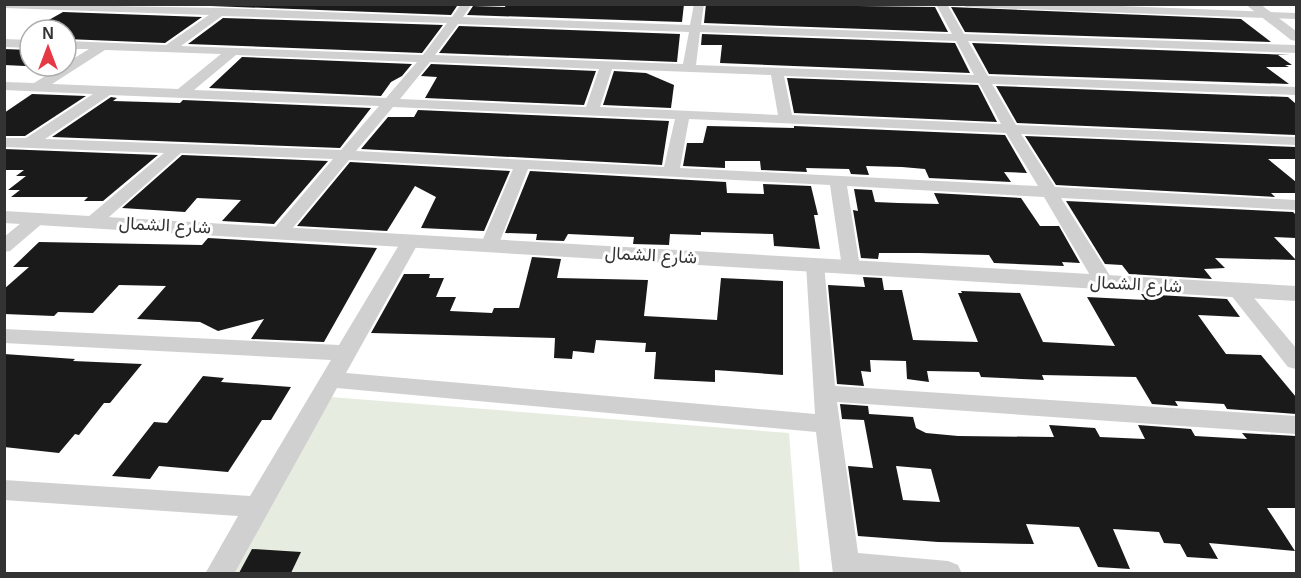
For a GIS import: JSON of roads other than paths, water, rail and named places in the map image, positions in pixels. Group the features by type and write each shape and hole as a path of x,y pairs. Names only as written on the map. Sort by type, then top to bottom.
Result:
{"street":[{"path":"168,49 231,4"},
{"path":"280,232 427,58 467,4"},
{"path":"689,67 699,4"},
{"path":"941,4 1011,129 1104,282"},
{"path":"966,4 1296,16"},
{"path":"1251,4 1296,37"},
{"path":"4,5 1296,49"},
{"path":"78,45 1296,91"},
{"path":"36,88 102,46"},
{"path":"183,92 233,51"},
{"path":"592,111 607,64"},
{"path":"776,70 786,119"},
{"path":"4,86 1296,141"},
{"path":"28,143 106,91"},
{"path":"671,173 683,115"},
{"path":"4,142 343,155 1296,205"},
{"path":"94,221 175,150"},
{"path":"489,246 522,165"},
{"path":"838,182 851,267"},
{"name":"شارع الشمال","path":"4,217 1296,294"},
{"path":"4,247 38,218"},
{"path":"219,573 411,240"},
{"path":"815,264 827,424 846,568 948,573"},
{"path":"1237,290 1296,362"},
{"path":"4,336 346,354"},
{"path":"332,380 827,424"},
{"path":"825,393 1296,424"},
{"path":"4,490 258,507"}]}
